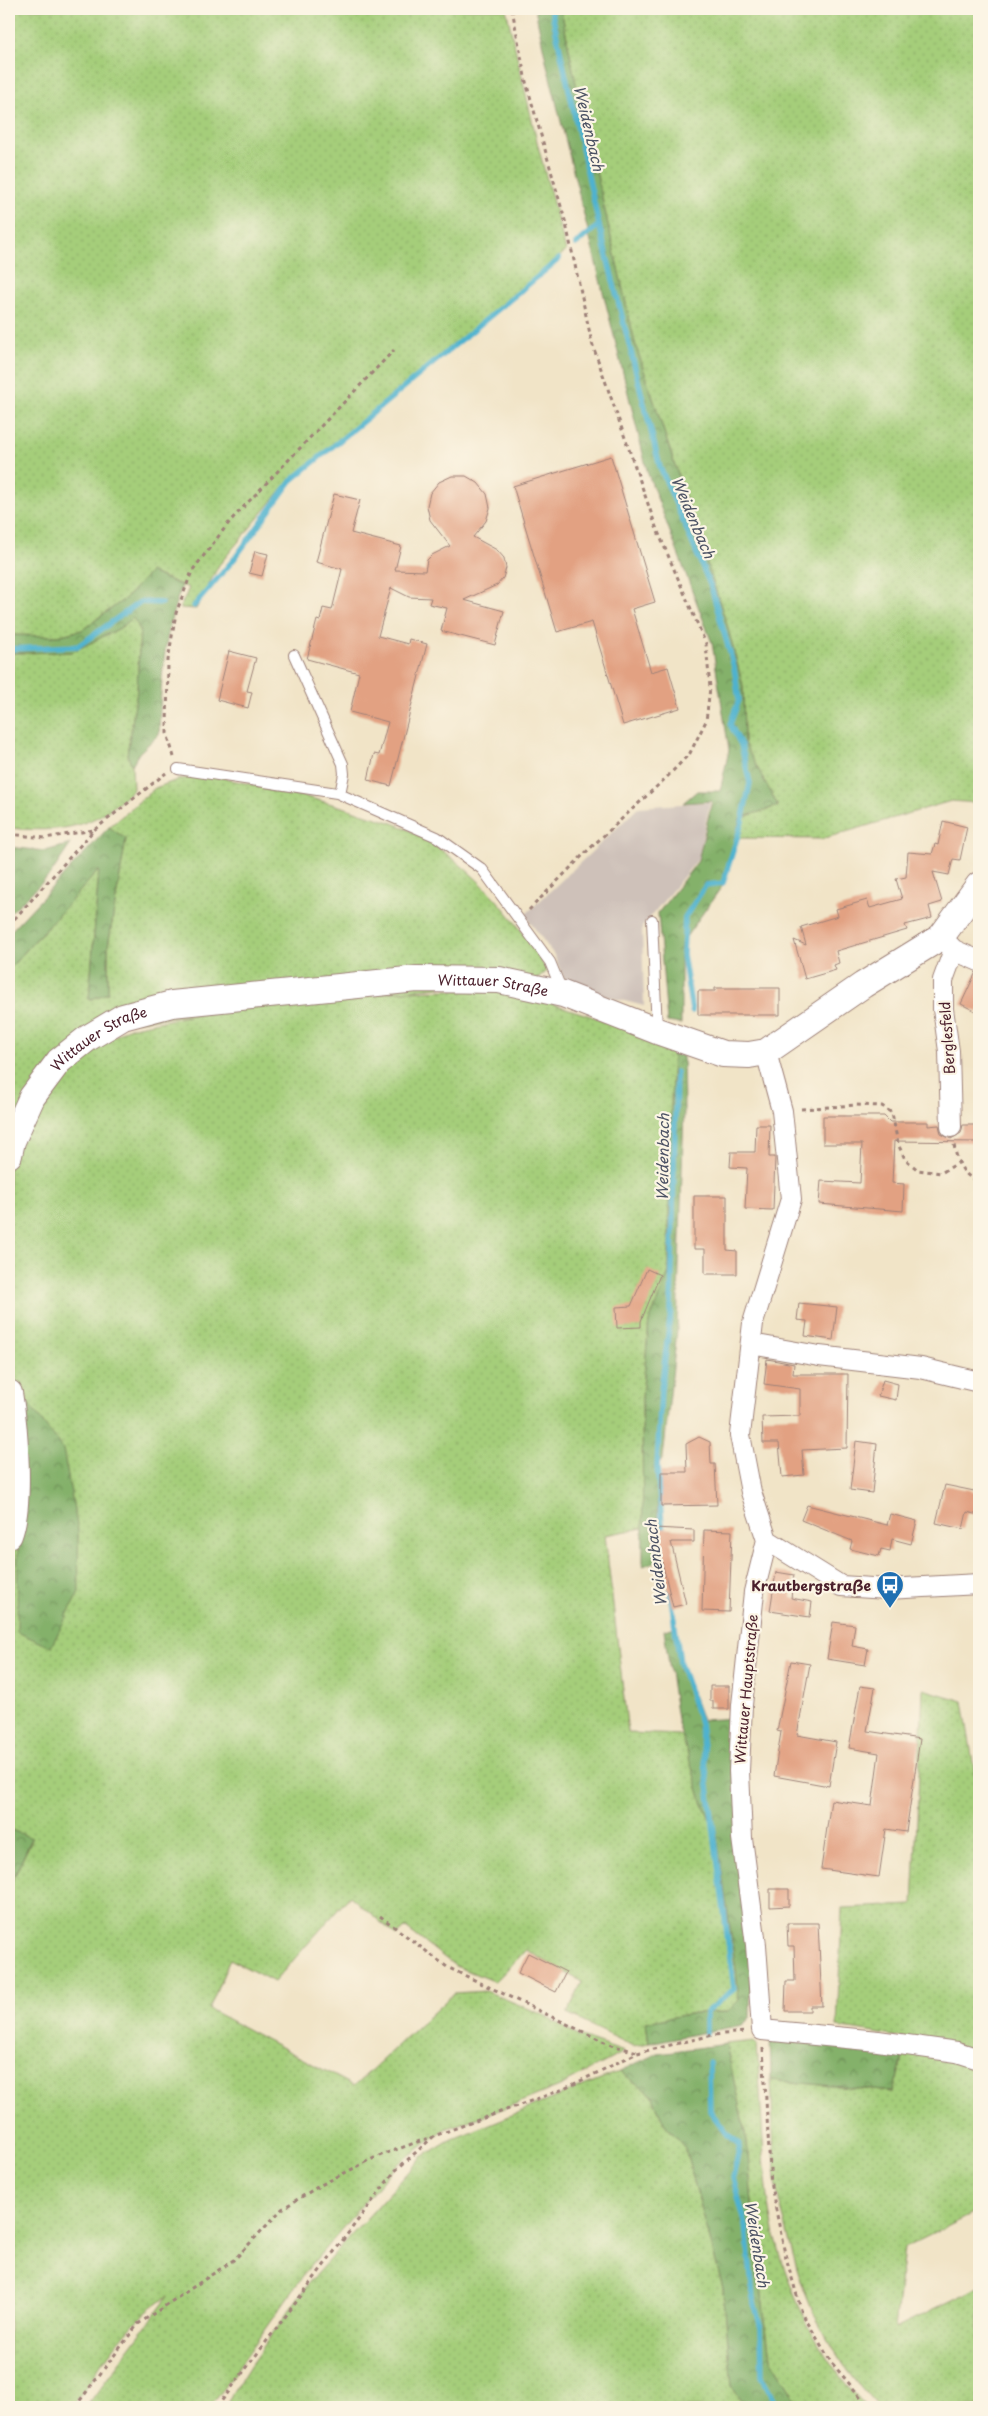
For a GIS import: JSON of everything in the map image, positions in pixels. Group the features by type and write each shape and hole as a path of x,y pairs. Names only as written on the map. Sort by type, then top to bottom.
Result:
{"street":[{"path":"979,885 948,944 863,985 766,1052 782,1111 791,1200 753,1323 740,1435 751,1492 767,1540 841,1586 887,1589 979,1584"},
{"path":"948,944 979,961"},
{"name":"Berglesfeld","path":"948,944 943,980 943,1009 949,1051 951,1127"},
{"name":"Wittauer Straße","path":"9,1155 12,1141 32,1097 59,1061 88,1038 123,1017 172,1004 417,979 499,980 563,994 657,1032 723,1054 766,1052"},
{"path":"751,1344 819,1356 921,1368 979,1382"},
{"path":"9,1393 15,1468 14,1501 9,1535"},
{"name":"Wittauer Hauptstraße","path":"762,2030 756,1944 742,1838 739,1771 742,1705 753,1601 767,1540"},
{"path":"762,2030 886,2042 957,2052 979,2058"}],"lane":[{"path":"294,655 343,764 344,774 340,794"},
{"path":"178,770 340,794 437,837 482,869 518,921 550,962 563,994"},
{"path":"652,920 657,1032"}],"path":[{"path":"512,9 526,82 566,224 592,343 656,527 706,644 710,688 706,721 690,753 662,782 585,853 518,921"},
{"path":"9,925 94,830 159,777 178,770 167,733 168,660 176,613 192,572 231,520 394,350"},
{"path":"9,834 45,838 94,830"},
{"path":"782,1111 856,1105 882,1106 892,1112 898,1144 905,1159 918,1170 941,1172 958,1163"},
{"path":"951,1127 958,1163 974,1180 979,1181"},
{"path":"380,1916 447,1967 602,2041 637,2053"},
{"path":"76,2407 138,2324 235,2259 282,2209 319,2186 376,2157 564,2089 637,2053 713,2035 762,2030 771,2186 785,2254 802,2313 831,2362 869,2407"},
{"path":"216,2407 394,2171 434,2136"}],"shaded area":[{"path":"710,802 698,859 642,927 644,1006 567,986 554,955 525,915 639,807"}],"green space":[{"path":"9,9 506,9 538,146 566,251 284,487 219,565 196,609 180,608 189,588 150,572 126,598 82,630 57,636 9,635"},
{"path":"535,9 561,9 635,343 727,625 743,686 744,743 778,806 740,818 725,882 681,944 681,1024 667,1022 658,913 698,861 712,801 683,803 697,791 720,791 729,750 712,643 648,474 547,65"},
{"path":"561,9 979,9 979,803 951,801 822,839 737,838 740,818 778,806 744,743 743,686 727,625 635,343"},
{"path":"150,572 182,586 171,622 164,659 159,734 139,753 132,765 127,755 137,691 140,629 133,618 120,628 72,652 9,653 9,635 57,636 82,630 126,598"},
{"path":"133,617 140,629 137,691 127,755 132,765 133,789 105,813 76,825 45,830 9,828 9,653 72,652 120,628"},
{"path":"209,775 328,803 399,825 426,840 447,854 486,889 519,928 547,971 538,979 526,977 93,1026 9,1130 9,969 99,870 89,999 108,993 108,946 126,839 109,827 155,788 180,779"},
{"path":"109,827 126,839 108,946 108,993 89,1000 99,870 9,969 9,933"},
{"path":"71,844 50,875 9,914 9,847 45,851"},
{"path":"497,989 529,996 652,1036 673,1054 669,1149 669,1272 649,1322 642,1398 643,1528 605,1535 628,1733 683,1735 703,1804 716,1831 739,2000 727,2012 695,2013 646,2022 649,2043 633,2046 567,2014 582,1982 526,1950 495,1982 454,1965 406,1928 397,1936 350,1896 274,1982 230,1959 209,2009 354,2086 454,1993 486,1991 546,2016 576,2035 624,2052 562,2085 508,2107 445,2129 394,2167 307,2270 210,2407 86,2407 168,2297 153,2307 127,2332 72,2407 9,2407 9,1888 32,1839 9,1829 9,1560 18,1543 51,1647 14,1385 9,1309 9,1168 14,1145 59,1077 76,1059 128,1028 229,1008 398,991"},
{"path":"673,1054 683,1056 684,1109 677,1331 663,1458 657,1467 658,1561 643,1566 642,1398 649,1322 669,1272 669,1149"},
{"path":"9,1378 63,1449 78,1531 79,1592 51,1647 17,1632 18,1543 9,1538"},
{"path":"676,1627 681,1662 702,1720 736,1718 751,1963 750,2018 742,2025 649,2043 646,2022 695,2013 727,2012 739,2000 716,1831 703,1804 677,1720 664,1630"},
{"path":"923,1689 963,1701 979,1799 979,2050 837,2027 842,1908 913,1905"},
{"path":"9,1829 32,1838 9,1888"},
{"path":"770,2033 905,2050 893,2092 771,2080"},
{"path":"754,2041 757,2045 768,2197 780,2254 789,2283 815,2337 830,2362 867,2407 800,2407 770,2358 755,2241 747,2142 726,2044"},
{"path":"726,2044 747,2142 755,2241 770,2358 800,2407 747,2407 732,2386 723,2288 685,2148 664,2123 652,2095 620,2071 658,2053"},
{"path":"905,2050 979,2064 979,2211 904,2248 895,2328 979,2287 979,2407 879,2407 845,2367 820,2326 793,2257 778,2196 771,2080 893,2092"},
{"path":"620,2071 652,2095 664,2123 685,2148 723,2288 732,2386 747,2407 224,2407 251,2364 310,2281 422,2157 448,2141"}],"building":[{"path":"611,456 655,602 632,609 651,672 668,667 680,708 623,725 592,622 557,632 513,486"},
{"path":"452,476 466,476 478,483 487,494 490,508 486,521 473,537 497,550 504,558 506,568 503,578 497,585 464,600 504,611 495,645 441,631 447,608 429,604 431,598 409,597 391,588 378,636 408,644 409,639 427,644 391,786 368,780 374,754 379,755 388,722 350,712 359,673 307,659 317,620 320,621 323,608 332,610 342,569 316,562 334,494 360,500 351,533 401,546 395,570 425,571 427,560 432,555 450,546 430,520 427,506 430,493 439,482"},
{"path":"255,551 268,554 262,576 249,573"},
{"path":"229,651 256,658 247,691 252,692 248,708 217,700"},
{"path":"943,821 967,827 960,860 953,859 949,875 933,872 942,902 929,906 932,918 905,925 907,930 836,951 839,963 834,965 836,970 805,979 794,940 806,945 801,927 838,916 836,909 867,900 870,908 902,899 896,879 906,877 908,852 932,854 935,844 938,845"},
{"path":"976,972 979,973 979,1013 961,1004"},
{"path":"715,988 780,988 780,1015 698,1015 698,991 715,991"},
{"path":"823,1116 884,1116 890,1122 928,1122 928,1126 939,1125 941,1134 951,1139 961,1133 963,1125 979,1125 979,1142 894,1141 892,1183 904,1184 903,1211 819,1204 821,1181 860,1183 862,1144 823,1144"},
{"path":"756,1125 770,1125 769,1157 775,1157 773,1210 745,1209 747,1168 730,1167 731,1152 755,1152"},
{"path":"694,1196 727,1196 727,1250 737,1251 737,1274 705,1274 705,1249 694,1249"},
{"path":"647,1269 660,1275 641,1321 641,1327 617,1328 616,1307 631,1306"},
{"path":"799,1303 837,1307 833,1340 805,1336 807,1321 797,1320"},
{"path":"767,1359 794,1364 793,1374 848,1374 847,1448 802,1450 804,1475 782,1477 779,1443 763,1443 762,1417 800,1416 800,1389 764,1384"},
{"path":"883,1380 898,1384 896,1400 878,1396"},
{"path":"699,1437 710,1442 711,1464 715,1464 717,1505 661,1506 661,1472 687,1472 686,1444"},
{"path":"856,1441 877,1444 872,1493 850,1490"},
{"path":"945,1485 979,1492 979,1515 967,1512 963,1529 936,1523"},
{"path":"807,1505 887,1525 890,1514 917,1521 911,1544 892,1539 890,1551 881,1549 879,1556 850,1549 852,1541 801,1520"},
{"path":"654,1528 694,1530 694,1542 671,1542 686,1604 673,1607 657,1542 654,1542"},
{"path":"704,1530 732,1531 729,1612 702,1611"},
{"path":"776,1572 794,1575 791,1598 812,1602 810,1617 770,1611"},
{"path":"833,1622 855,1625 852,1646 868,1649 865,1665 827,1659"},
{"path":"791,1661 810,1664 797,1735 836,1742 829,1786 774,1776 781,1732 777,1731"},
{"path":"710,1686 729,1686 729,1709 713,1709 713,1701 710,1701"},
{"path":"860,1686 875,1688 867,1731 920,1739 906,1832 886,1829 879,1877 821,1869 831,1800 872,1806 879,1753 849,1748"},
{"path":"770,1889 789,1889 789,1906 770,1907"},
{"path":"787,1923 818,1923 822,2006 810,2006 810,2011 785,2011 786,1981 795,1981 794,1946 788,1946"},
{"path":"528,1953 566,1972 556,1992 518,1973"}],"waterway":[{"name":"Weidenbach","path":"551,9 599,225 660,467 711,587 734,667 739,700 730,724 741,745 750,783 742,822 723,883 706,885 685,917 683,954 692,1011"},
{"path":"576,244 599,225"},
{"path":"194,606 235,558 291,481 559,259"},
{"path":"9,649 78,646 140,602 162,603"},
{"name":"Weidenbach","path":"663,1535 657,1467 661,1390 671,1311 676,1072"},
{"name":"Weidenbach","path":"670,1591 680,1663 700,1723 734,1989 706,2012 706,2033"},
{"name":"Weidenbach","path":"709,2063 710,2111 728,2135 740,2144 733,2178 746,2226 753,2298 761,2328 762,2377 778,2407"}],"place":[{"name":"Krautbergstraße","path":"890,1609"}]}
